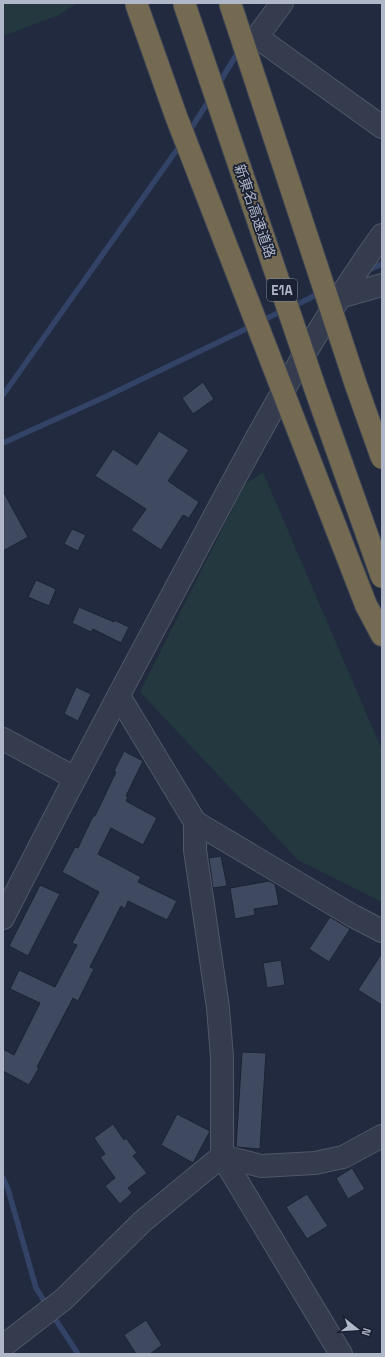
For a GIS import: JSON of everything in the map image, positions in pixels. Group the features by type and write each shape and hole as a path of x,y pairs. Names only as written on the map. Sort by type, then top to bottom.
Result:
{"highway":[{"path":"136,3 176,116 366,605 382,635"},
{"name":"新東名高速道路","path":"184,3 316,391 382,577"},
{"path":"230,3 382,458"}],"street":[{"path":"282,3 257,37 382,127"},
{"path":"3,918 75,778 258,434 340,297 382,234"},
{"path":"340,297 382,285"},
{"path":"119,696 195,822 353,916 382,931"},
{"path":"3,738 75,778"},
{"path":"195,822 195,850 218,1008 222,1057 222,1156 341,1354"},
{"path":"222,1156 261,1166 315,1163 343,1157 382,1136"},
{"path":"3,1346 64,1299 144,1221 222,1156"}],"green space":[{"path":"3,3 77,3 59,15 3,36"},
{"path":"263,472 382,750 382,902 298,860 140,692 245,484"}],"building":[{"path":"203,382 214,399 193,414 182,398"},
{"path":"159,431 189,450 168,481 199,502 189,518 183,515 161,550 131,530 146,509 95,476 113,449 137,465"},
{"path":"3,491 28,537 3,551"},
{"path":"72,529 86,535 78,551 64,544"},
{"path":"36,580 56,589 49,606 28,597"},
{"path":"79,607 129,627 121,643 93,629 91,632 72,623"},
{"path":"76,687 91,694 78,721 64,714"},
{"path":"124,751 143,761 126,796 128,797 126,801 157,818 143,845 111,828 98,854 141,877 138,882 177,901 167,920 128,901 125,909 121,906 90,967 94,969 78,1001 73,998 37,1067 39,1068 29,1085 3,1071 3,1049 14,1055 40,1003 10,989 19,970 55,987 77,945 72,943 99,892 62,872 75,847 78,848 93,816 95,816 116,772 114,771"},
{"path":"221,856 227,886 213,888 209,858"},
{"path":"269,881 275,884 279,905 254,909 255,915 235,919 230,888"},
{"path":"40,885 60,894 28,956 9,946"},
{"path":"330,917 350,929 329,962 309,949"},
{"path":"382,953 382,1005 358,990"},
{"path":"281,960 285,985 267,988 263,963"},
{"path":"242,1052 266,1053 260,1149 236,1147"},
{"path":"177,1114 210,1131 193,1163 161,1145"},
{"path":"113,1124 124,1140 126,1138 137,1153 133,1156 147,1173 128,1188 132,1193 120,1204 105,1186 115,1178 100,1157 105,1154 94,1138"},
{"path":"352,1168 365,1189 348,1199 336,1178"},
{"path":"307,1194 328,1226 307,1239 286,1207"},
{"path":"146,1320 162,1345 150,1354 136,1354 124,1335"}],"waterway":[{"path":"218,85 240,49"},
{"path":"189,132 211,97"},
{"path":"3,395 181,144"},
{"path":"366,271 382,264"},
{"path":"292,307 320,293"},
{"path":"261,321 284,310"},
{"path":"3,443 107,396 254,325"},
{"path":"3,1178 8,1189 36,1288 48,1307"},
{"path":"52,1314 78,1354"}]}
